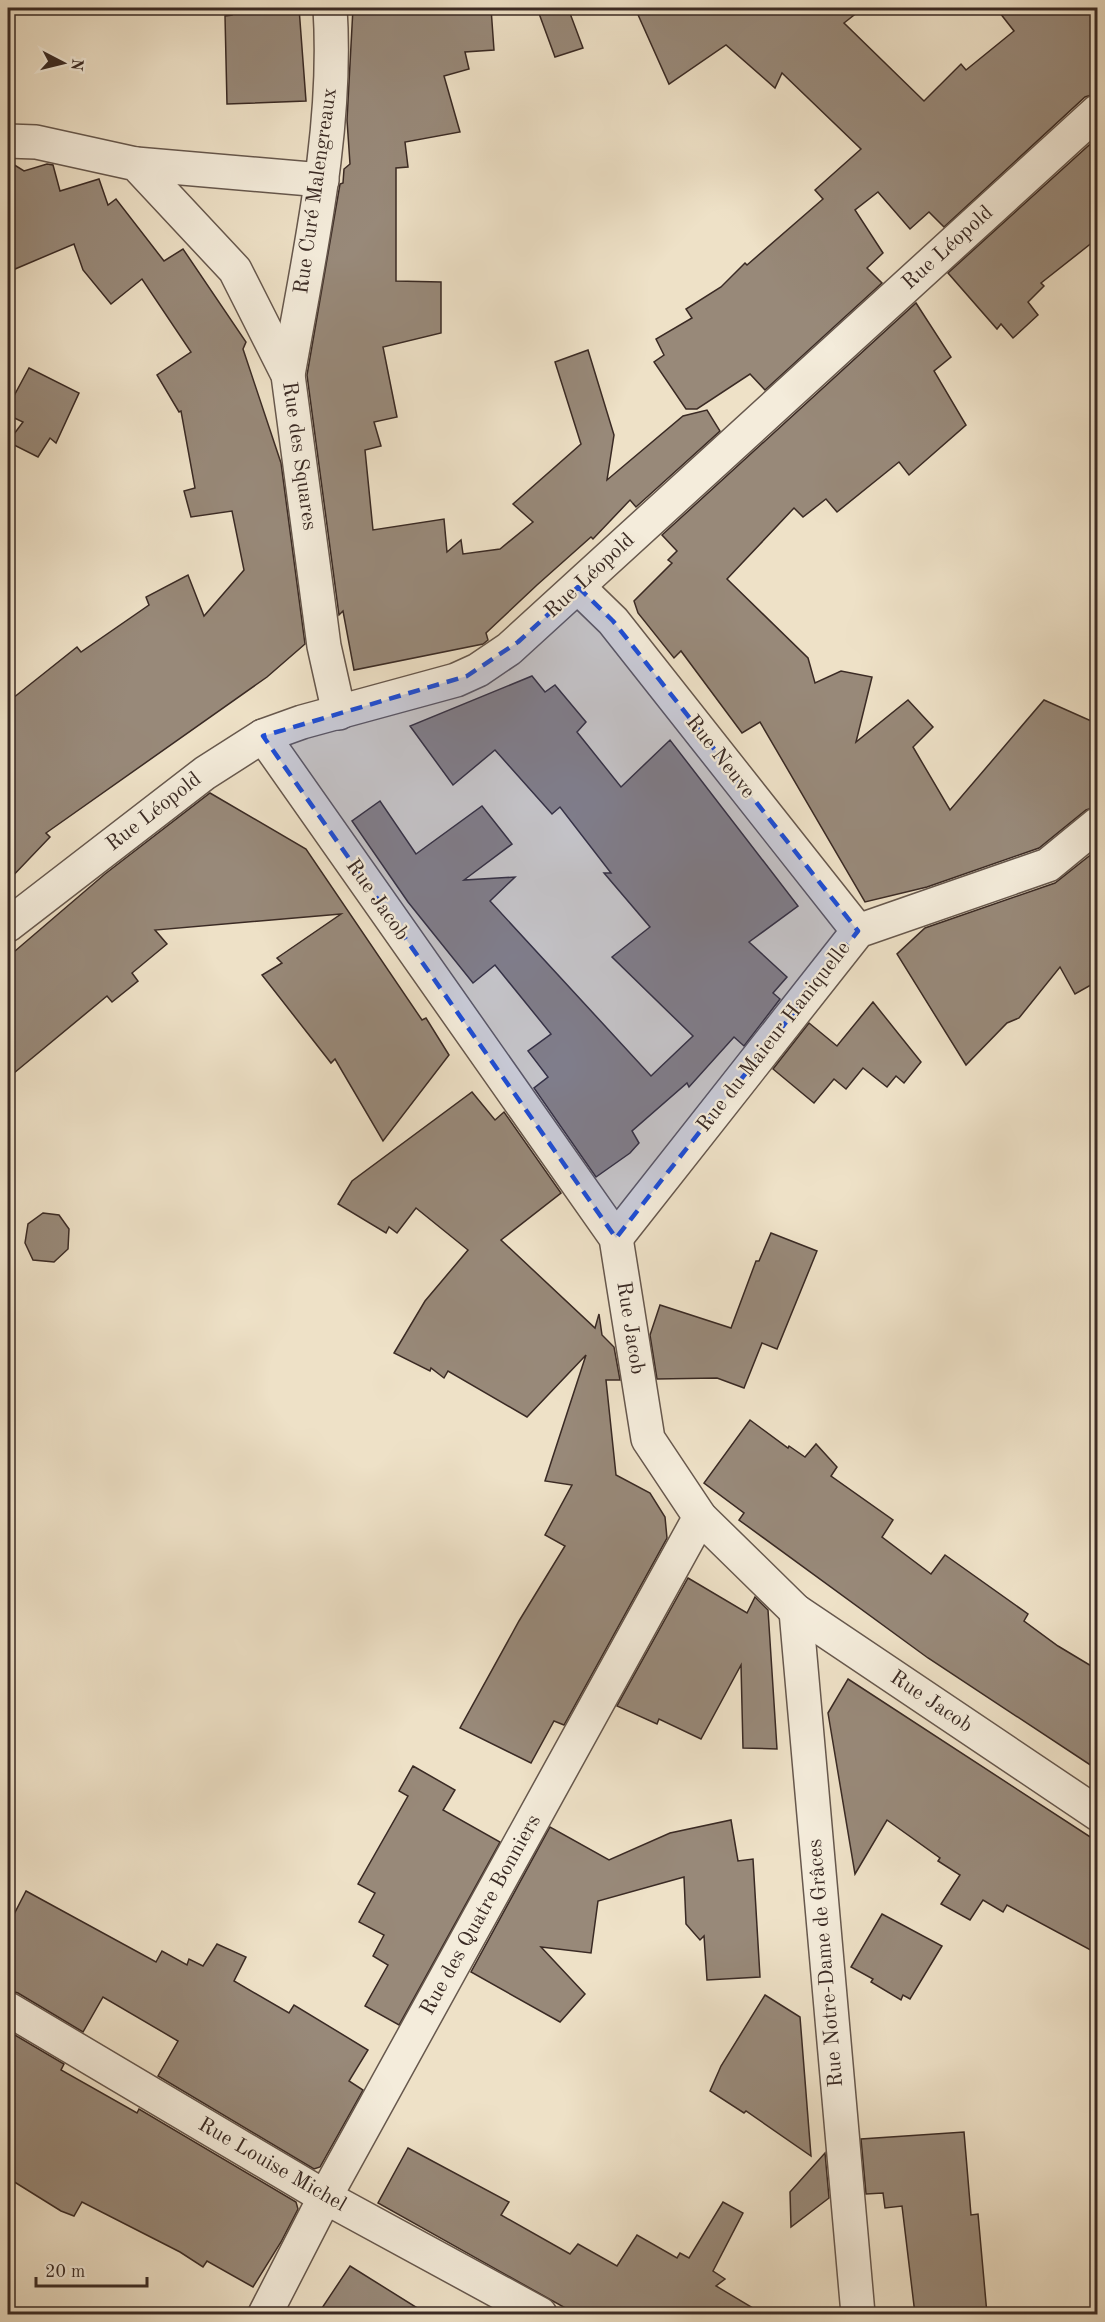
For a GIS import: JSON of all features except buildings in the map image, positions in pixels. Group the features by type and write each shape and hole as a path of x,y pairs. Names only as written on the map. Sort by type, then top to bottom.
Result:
{"street":[{"name":"Rue Curé Malengreaux","path":"288,375 322,180 333,56 330,8"},
{"name":"Rue Léopold","path":"8,925 205,773 263,736 467,676 518,642 1098,111"},
{"path":"8,141 36,142 136,164 322,180"},
{"name":"Rue des Squares","path":"136,164 235,270 288,375 324,646 339,712"},
{"name":"Rue Neuve","path":"578,587 613,621 858,931"},
{"name":"Rue Jacob","path":"263,736 616,1238 648,1439 700,1517 796,1611 1098,1814"},
{"name":"Rue du Maieur Haniquelle","path":"616,1238 858,931 1048,865 1098,824"},
{"name":"Rue des Quatre Bonniers","path":"265,2314 325,2197 700,1517"},
{"name":"Rue Notre-Dame de Grâces","path":"796,1611 858,2314"},
{"name":"Rue Louise Michel","path":"8,2009 325,2197 540,2314"}],"highlighted area":[{"path":"578,587 613,621 858,931 616,1238 263,736 467,676 518,642"}]}
